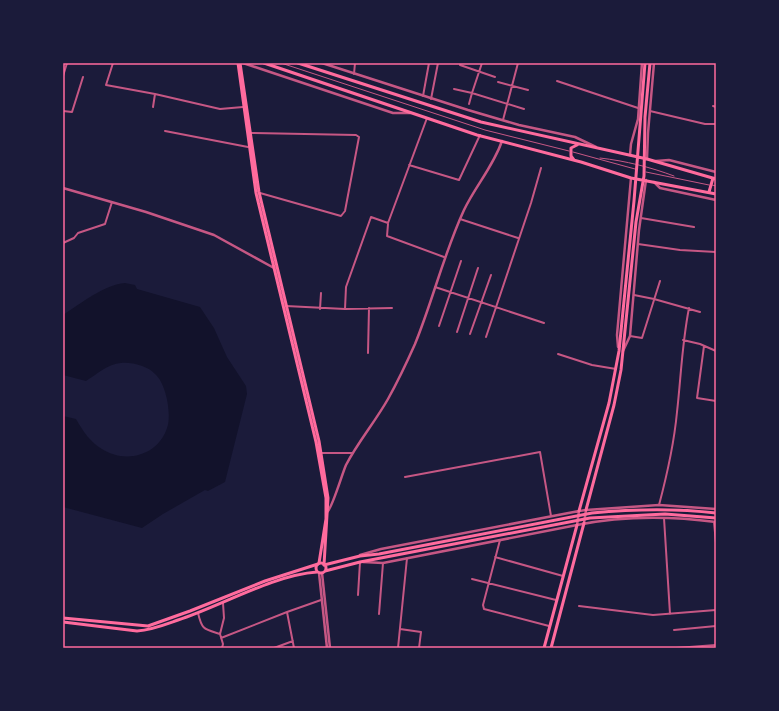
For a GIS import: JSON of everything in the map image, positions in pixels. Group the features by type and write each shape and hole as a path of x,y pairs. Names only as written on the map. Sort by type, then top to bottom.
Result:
{"main road":[{"path":"240,63 243,107 256,193 286,306 321,453 328,498 324,565 321,572"},
{"path":"240,63 259,192 316,442 326,498 327,512 323,549 319,564 316,567 321,572"},
{"path":"264,63 480,135 574,160 631,178 716,194"},
{"path":"298,63 402,98 481,122 578,145 647,159 714,179 708,192"},
{"path":"586,510 614,405 621,352 621,336 643,63"},
{"path":"579,511 626,336 636,222 644,168 645,117 650,63"},
{"path":"574,160 570,151 573,146 578,145"},
{"path":"63,618 148,626 265,581 319,564 324,565 360,556 379,554 592,513 672,509 716,513"},
{"path":"63,622 137,631 149,630 198,613 285,579 360,562 590,518 664,514 715,520"},
{"path":"551,648 584,523"},
{"path":"544,648 577,525"}],"street":[{"path":"63,76 67,63"},
{"path":"113,63 106,85 220,108 243,107"},
{"path":"240,63 393,113 415,114"},
{"path":"322,63 503,120 575,137 600,149"},
{"path":"354,74 355,63"},
{"path":"423,96 429,63"},
{"path":"431,98 438,63"},
{"path":"468,104 482,63"},
{"path":"503,120 518,63"},
{"path":"630,155 638,108 643,63"},
{"path":"647,159 654,63"},
{"path":"460,65 495,77"},
{"path":"63,111 72,112 83,77"},
{"path":"557,81 638,108"},
{"path":"498,82 528,90"},
{"path":"454,89 524,109"},
{"path":"412,101 414,93"},
{"path":"153,107 155,94"},
{"path":"650,111 705,124 716,124"},
{"path":"427,118 388,223 387,236 444,257"},
{"path":"165,131 248,147"},
{"path":"250,133 356,134 359,137 345,211 341,216 259,192"},
{"path":"409,165 459,180 480,135"},
{"path":"327,512 346,466 400,376 415,343 444,257 460,219 478,184 489,170 502,141"},
{"path":"655,161 669,160 716,172"},
{"path":"486,337 541,168"},
{"path":"621,352 617,335 631,178"},
{"path":"621,352 630,336 638,244 646,180"},
{"path":"652,181 660,188 716,200"},
{"path":"63,188 214,235 276,268"},
{"path":"63,243 74,238 78,233 105,224 112,202"},
{"path":"346,309 346,287 371,217 388,223"},
{"path":"641,218 694,227"},
{"path":"460,219 518,238"},
{"path":"638,244 680,250 716,252"},
{"path":"439,326 461,261"},
{"path":"456,332 478,268"},
{"path":"470,334 491,275"},
{"path":"630,336 642,338 660,281"},
{"path":"434,287 544,323"},
{"path":"320,309 321,293"},
{"path":"634,295 700,312"},
{"path":"286,306 320,309 392,308"},
{"path":"368,353 369,308"},
{"path":"660,506 669,464 677,413 683,340 689,308"},
{"path":"683,340 716,351"},
{"path":"704,346 697,398 716,401"},
{"path":"558,354 592,365 616,369"},
{"path":"405,477 540,452 551,516"},
{"path":"321,453 353,453"},
{"path":"360,556 364,553 388,547 586,510 660,506 716,509"},
{"path":"584,523 586,510"},
{"path":"577,525 579,511"},
{"path":"664,518 670,614"},
{"path":"358,595 360,562 383,563 584,523 664,518 715,520 716,543"},
{"path":"500,540 483,605 484,609 549,626"},
{"path":"495,557 563,576"},
{"path":"398,648 407,558"},
{"path":"379,614 383,563"},
{"path":"321,572 321,600 328,648"},
{"path":"321,572 328,648"},
{"path":"472,578 556,600"},
{"path":"221,638 321,600"},
{"path":"222,648 223,644 220,634 224,618 223,603"},
{"path":"579,606 653,616 716,610"},
{"path":"287,612 294,648"},
{"path":"198,613 201,625 206,630 220,634"},
{"path":"674,630 716,626"},
{"path":"400,629 421,632 419,648"},
{"path":"274,648 293,641"},
{"path":"676,648 716,645"}],"lane":[{"path":"281,63 485,130 647,172 716,186"},
{"path":"597,158 627,161 653,168 676,177"}],"shaded area":[{"path":"125,283 135,285 137,289 200,307 214,328 227,357 246,386 247,394 225,482 208,491 205,490 142,528 63,507 63,416 76,419 87,436 102,449 111,454 121,456 140,455 149,451 163,438 167,428 169,415 165,392 159,378 148,369 135,364 121,363 107,367 86,381 63,375 63,315 101,291 117,284"}]}
